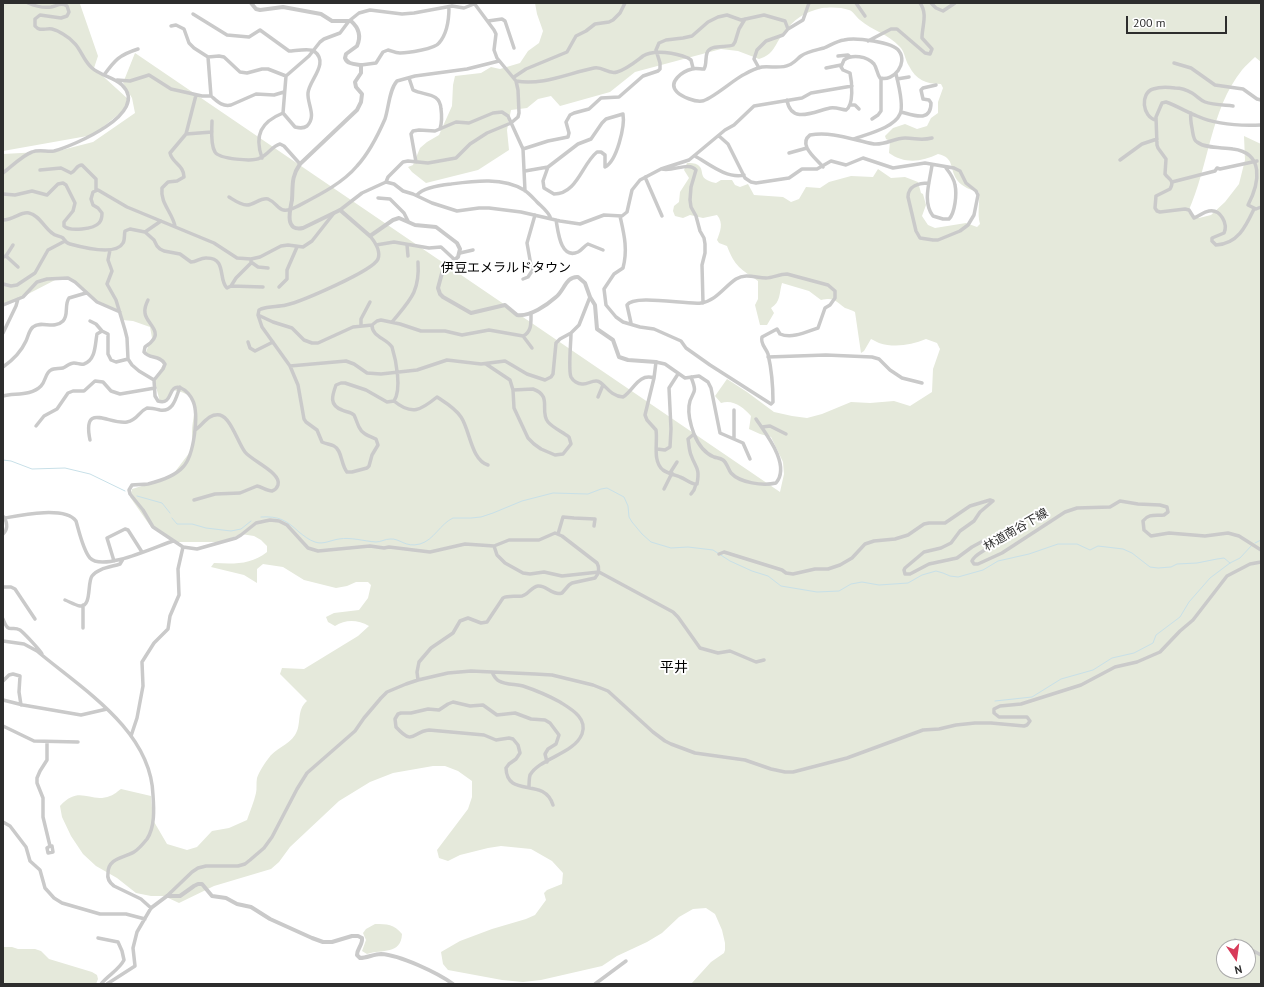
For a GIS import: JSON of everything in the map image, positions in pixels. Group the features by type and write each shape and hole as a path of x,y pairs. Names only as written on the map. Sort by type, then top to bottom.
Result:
{"street":[{"path":"3,173 31,152 53,151 95,134 108,125 123,111 128,100 124,87 115,80 91,67 73,41 53,29 39,30 35,26 35,19 40,16 61,18 67,16 69,12 67,6 62,4 46,7 28,3"},
{"path":"251,3 256,9 260,10 283,7 326,16 332,21 351,21 357,28 359,40 356,46 346,54 345,58 346,62 360,65 376,62 383,52 388,50 397,54 436,46 442,39 445,32 449,7"},
{"path":"193,14 227,34 249,37 260,30 289,51 313,50 318,57 320,64 308,93 312,114 305,127 297,128 290,123 283,113 286,76 309,56 313,50 324,39 340,33 349,21 359,13 366,11 405,14 449,7 464,8 474,3 495,32 494,50 499,60 515,79 518,90 518,117 511,123 475,140 456,158 438,162 402,162 388,176 386,182"},
{"path":"515,79 526,69 567,52 576,36 595,24 609,22 612,20 620,13 625,3"},
{"path":"759,68 754,57 758,49 769,39 783,36 788,29 802,20 809,3"},
{"path":"856,3 865,16"},
{"path":"868,40 891,29 897,28 925,53 930,54 932,49 922,38 925,15 920,3"},
{"path":"932,3 936,8 943,11 955,3"},
{"path":"523,150 548,141 568,137 569,133 566,122 570,115 589,109 601,98 619,97 643,76 658,71 660,63 658,52 656,50 658,45 663,41 690,36 708,22 718,17 727,15 740,20 761,15 768,16 785,21 788,29"},
{"path":"488,21 502,19 505,21 514,48"},
{"path":"745,19 739,29 733,45 710,49 706,54 705,67 702,69 693,68 676,78 674,85 677,92 699,102 706,100 736,79 759,68 789,65 804,54 843,40 868,40 886,44 899,50 902,57 902,63 896,74 890,78 881,78"},
{"path":"171,26 176,25 182,27 185,30 191,45 208,57 224,57 240,72 247,73 268,69 286,76"},
{"path":"104,75 119,57 138,49"},
{"path":"515,79 532,82 595,67 615,73 623,70 646,54 654,52 688,58 691,61 693,68"},
{"path":"838,56 848,55 850,57 860,57 869,60 874,64 878,75 881,78 881,111 872,119"},
{"path":"208,57 211,96 218,102 228,106 256,94 274,95 284,92"},
{"path":"826,68 841,65 844,60 850,57"},
{"path":"229,197 241,204 247,205 265,198 283,210 290,210 323,192 357,167 385,119 394,83 396,81 464,70 499,60"},
{"path":"1174,63 1191,68 1215,85 1244,89 1257,99 1261,100"},
{"path":"360,65 361,73 355,82 356,87 362,94 359,107 300,164 293,176 289,215 291,223 294,227 300,228 334,213 362,193 386,182 394,184 403,191 417,195 432,203 457,211 481,208 534,215 580,224 604,215 620,216 627,212 632,190 645,176 660,169 689,160 734,125 756,105 802,98 811,93 852,86"},
{"path":"787,100 791,111 801,115 810,114 833,107 846,110 850,107 852,86 850,73 843,70 841,65"},
{"path":"854,139 889,125 898,117 901,112 901,106 896,74"},
{"path":"115,80 130,81 149,75 171,89 206,97 211,96"},
{"path":"897,79 909,77"},
{"path":"409,78 413,90 439,99 441,105 442,124 440,128"},
{"path":"901,112 921,117 926,115 929,112 931,103 929,100 922,98 921,90 923,88 936,85"},
{"path":"1156,120 1152,119 1146,113 1144,107 1146,96 1149,91 1153,89 1184,89 1192,92 1204,102 1233,106"},
{"path":"175,226 163,201 161,191 163,186 168,182 177,181 184,177 182,169 171,158 170,153 186,134 196,95"},
{"path":"1172,182 1165,174 1166,158 1158,148 1156,120 1158,109 1162,103 1164,102 1174,105 1205,119 1218,123 1239,126 1261,125"},
{"path":"850,105 855,105 859,109"},
{"path":"416,162 412,132 417,130 435,131 456,122 469,123 500,111 505,113 511,123 523,150 525,191"},
{"path":"262,158 258,140 260,132 273,118 283,113"},
{"path":"1191,113 1190,118 1194,136 1198,143 1217,148 1238,150 1251,154 1257,161 1258,170 1255,192 1248,205 1254,208 1261,207"},
{"path":"525,171 548,167 578,144 591,139 606,119 622,114 622,134 614,155 605,167 605,155 602,152 597,152 570,188 562,193 556,194 548,191 543,186 543,181 548,167"},
{"path":"212,121 214,151 219,155 254,160 262,158 276,145 280,144 284,146 300,164"},
{"path":"186,134 212,132"},
{"path":"823,167 807,148 806,138 810,135 832,134 878,144 904,138 923,140 932,138"},
{"path":"719,136 728,144 747,180 761,184 789,178 802,169 817,170 831,161 846,165 864,158 893,168 921,163 957,169 960,171 966,183 977,193 978,198 974,215 966,227 938,240 923,238 918,235 909,202 908,192 915,186 929,183"},
{"path":"1120,160 1142,144 1157,139"},
{"path":"789,153 807,148"},
{"path":"695,156 729,174 735,176 744,175"},
{"path":"1172,182 1215,171 1217,168 1220,169 1257,161"},
{"path":"3,194 15,195 32,191 47,195 58,184 63,183 66,185 75,203 73,211 64,222 64,226 69,229 77,229 98,225 101,220 102,213 91,203 92,195 96,190 96,179 82,165 78,166 71,173 61,168 40,170"},
{"path":"932,165 928,203 931,214 938,218 949,219 954,211 955,187 946,168"},
{"path":"660,169 668,170 689,166 694,167 696,170 691,186 690,200 691,207 696,216 705,244 705,253 702,265 703,303"},
{"path":"645,176 662,216"},
{"path":"417,195 423,191 438,186 485,181 503,182 525,191 549,214 551,219"},
{"path":"1172,182 1170,189 1156,196 1154,208 1160,212 1187,209 1191,212 1194,218 1207,212 1216,212 1222,217 1225,225 1224,234 1212,238 1212,242 1216,245 1228,243 1239,235 1244,229 1254,208"},
{"path":"96,190 128,207 214,243 237,258 251,261 258,267 268,268"},
{"path":"378,198 390,199 404,214 408,221"},
{"path":"340,210 370,236 376,245 378,259 357,275 286,305 261,308 258,315 262,327 290,366 300,389 304,419 318,430 322,442 335,446 338,449 347,472 367,468 372,455 378,448 378,445 376,439 362,433 352,414 338,408 333,403 332,398 336,385 345,383 366,390 387,402 394,400"},
{"path":"3,220 11,220 22,213 29,213 37,217 51,233 62,238 68,244 91,249 110,250 123,244 125,231 130,228 145,232 154,240 160,249 180,254 191,262 207,258 215,260 221,268 225,287 263,287"},
{"path":"231,286 251,261 282,246 288,245 303,247 312,240 334,213"},
{"path":"524,279 528,277 532,271 527,243 534,215"},
{"path":"620,216 626,250 622,269 613,275 604,288 603,292 606,305 610,311 622,322 654,329 681,341 689,350 710,365 771,404 773,402 773,394 768,357 762,343 762,337 777,329 780,334 786,336 799,334 818,328 825,308 830,305 835,298 836,292 835,289 823,284 787,274 766,278 744,276 737,278 724,290 703,303 648,300 631,301 627,305 631,323"},
{"path":"370,236 396,218 416,224 439,228 459,245 460,253"},
{"path":"556,220 561,244 565,250 569,252 579,251 588,244 603,250"},
{"path":"145,232 161,221"},
{"path":"3,284 10,286 17,285 35,273 48,250 65,241"},
{"path":"376,245 394,242 429,248 441,247 455,260"},
{"path":"13,245 5,257 18,267"},
{"path":"407,245 408,256"},
{"path":"279,288 287,279 287,270 297,247"},
{"path":"110,250 108,260 112,271 107,284 116,300 120,312 127,338 128,359 135,368 154,380"},
{"path":"473,250 460,253 455,260 447,266 440,278 438,288 440,294 471,313 505,305 517,315 524,315 531,313 557,297 569,280 578,277 583,280 595,305 597,329 613,340 619,357 628,360 665,364 685,378 699,376 708,382 711,388 720,433 743,443 750,459"},
{"path":"392,322 413,297 416,291 419,273 418,262"},
{"path":"3,305 18,299 27,293 37,282 47,279 68,278 72,279 86,293 103,305 120,312"},
{"path":"3,367 16,357 22,349 32,328 38,325 52,326 62,323 66,318 66,303 69,298 86,293"},
{"path":"290,366 342,361 354,364 370,374 417,370 447,360 486,364 505,361 527,374 543,380 551,377 554,370 556,343 571,333 579,325 590,297"},
{"path":"3,333 18,299"},
{"path":"148,300 145,313 148,322 154,329 155,334 153,340 145,347 144,352 147,355 161,359 165,364 154,380 155,398 160,402 163,402 168,399 174,388 180,387 190,395 194,402 195,408 194,430 191,452 185,466 170,476 148,484 132,485 129,490 130,494 143,510 153,527 183,547 197,549 238,537 256,523 270,520 287,525 308,548 318,551 370,546 430,552 465,544 494,546 510,540 539,540 552,533 558,534 595,561 598,565 599,572 595,578 572,583 562,593 552,593 539,586 522,596 510,596 503,598 496,606 490,619 484,623 468,618 462,619 453,633 431,648 419,662 417,668 418,680"},
{"path":"361,326 361,319 370,302"},
{"path":"523,336 530,330 531,313"},
{"path":"258,315 292,328 304,340 312,343 318,343 350,328 372,325 379,320 392,322 421,331 445,331 465,335 488,330 523,336 532,348"},
{"path":"90,321 108,334 108,354 111,360 116,362 128,359"},
{"path":"372,325 374,333 391,345 398,372 396,396 394,400"},
{"path":"3,396 18,395 37,389 42,384 50,370 73,363 85,363 94,353 97,334 102,331"},
{"path":"571,333 571,376 578,384 586,384 596,380 607,390 615,395 623,397 628,393 634,384 642,379 650,377 654,378"},
{"path":"248,342 250,348 255,351 273,342"},
{"path":"768,357 826,355 872,357 879,359 890,370 902,378 922,383"},
{"path":"656,362 654,378 645,415 647,420 656,430 657,458 660,466 665,471 696,484"},
{"path":"486,364 510,380 513,390 514,408 528,438 541,449 555,455 563,454 571,444 571,440 568,435 548,422 545,414 546,404 543,396 538,391 533,389 513,390"},
{"path":"657,449 665,450 670,447 671,429 669,388 678,374"},
{"path":"692,377 696,388 695,394 690,402 689,409 694,434 703,449 708,454 724,461 730,472 738,479 746,482 776,483 780,476 779,460 762,427 756,419"},
{"path":"36,426 44,416 57,409 68,393 86,390 95,381 103,382 111,391 120,394 155,388"},
{"path":"586,384 586,390"},
{"path":"598,397 602,385"},
{"path":"90,440 89,427 92,419 98,417 123,422 135,419 147,408 161,410 168,409 173,406 180,387"},
{"path":"394,400 402,406 414,410 424,408 437,397 446,403 460,416 464,422 476,454 483,463 488,465"},
{"path":"734,410 734,438"},
{"path":"194,430 211,416 217,415 223,417 230,424 246,454 277,477 279,483 273,490 257,486 240,493 215,494 194,500"},
{"path":"762,427 770,426 786,434"},
{"path":"691,494 698,482 698,468 691,456 688,439 694,434"},
{"path":"664,489 677,462"},
{"name":"林道南谷下線","path":"719,554 724,552 793,574 815,569 828,569 840,565 852,558 865,544 874,541 895,539 908,535 924,524 945,523 970,506 990,500 993,501 991,504 980,512 974,521 960,531 951,543 941,548 924,552 904,570 905,574 910,574 929,564 957,558 983,541 992,539 990,546 972,561 974,564 978,564 1002,553 1065,512 1077,508 1110,507 1120,501 1167,507 1168,512 1164,515 1149,516 1143,521 1144,530 1151,536 1156,537 1169,533 1205,536 1228,532 1239,536 1261,550"},
{"path":"3,534 7,529 4,517 54,513 68,515 76,521 91,560 97,562 123,559 173,541"},
{"path":"558,534 563,516 595,519 594,526"},
{"path":"114,561 107,538 125,530 128,530 142,552"},
{"path":"494,546 497,555 505,564 523,573 530,574 544,572 559,576 599,572 673,612 700,648 718,653 730,651 756,662 764,660"},
{"path":"131,736 137,718 143,686 142,662 154,643 168,629 171,614 179,595 178,571 183,547"},
{"path":"83,628 83,605 87,601 90,581 93,575 103,569 120,564 123,559"},
{"path":"108,984 132,970 135,966 133,948 134,942 137,932 152,908 198,868 206,866 242,865 264,848 272,838 297,789 310,771 355,731 371,709 388,692 418,680 459,671 552,675 600,687 608,691 665,741 671,744 695,753 745,760 771,769 793,772 847,758 923,730 975,723 1027,725 1030,721 1026,717 999,716 994,713 994,708 1021,704 1081,685 1121,665 1137,662 1160,652 1193,620 1227,576 1250,564 1261,562"},
{"path":"3,587 15,589 35,619"},
{"path":"65,600 80,606 83,605"},
{"path":"3,619 7,627 11,630 17,629 21,631 40,650 42,656"},
{"path":"3,641 24,644 42,656 107,709 120,720 143,756 152,781 152,826 143,844 135,851 114,860 108,868 108,874 110,883 141,899 152,908"},
{"path":"492,672 500,682 523,686 557,701 575,713 582,721 584,729 578,741 570,748 547,762 530,776 529,788"},
{"path":"3,681 13,674 20,676 19,692 21,705"},
{"path":"3,700 21,705 81,715 107,709"},
{"path":"547,762 544,754 548,749 556,744 559,739 559,735 550,723 545,720 530,719 515,713 497,715 483,705 470,706 456,702 448,704 439,710 424,709 411,713 401,713 398,714 395,719 396,727 402,733 410,737 416,736 424,730 429,730 484,736 496,740 512,739 518,745 520,753 506,768 507,775 512,783 547,793 554,805"},
{"path":"3,726 34,741 78,742"},
{"path":"47,742 47,760 37,778 37,783 43,798 43,817 50,846"},
{"path":"3,822 10,826 26,847 30,860 40,870 45,888 54,898 62,903 100,914 126,914 145,919"},
{"path":"167,896 180,896 194,886 202,884 212,896 226,898 237,904 251,907 270,919 323,942 332,942 352,936 360,936 363,940 357,952 357,955 360,958 380,954 392,956 436,972 454,984"},
{"path":"98,938 118,942 124,960 118,969 107,977 101,984"},
{"path":"595,984 626,961"}],"shaded area":[{"path":"3,3 80,4 98,56 94,68 128,99 124,110 93,135 3,151"},
{"path":"535,3 1261,3 1261,62 1255,57 1245,66 1231,86 1216,120 1201,176 1188,212 1199,218 1211,215 1225,202 1239,184 1245,160 1244,136 1261,144 1261,984 691,984 711,962 724,953 725,950 722,930 715,914 706,908 693,909 679,917 662,933 617,956 602,966 541,980 523,982 502,980 448,970 443,964 441,952 460,941 535,915 546,900 544,893 547,890 562,884 563,873 552,861 531,849 501,846 460,855 448,861 439,858 437,850 468,809 472,797 472,781 458,771 445,766 433,766 393,773 370,782 339,801 290,847 279,862 271,869 214,886 179,903 164,896 151,896 136,893 117,878 96,866 83,854 71,836 62,817 60,806 73,796 79,795 103,798 114,794 121,789 151,796 153,820 167,844 187,850 197,847 212,831 229,828 247,820 255,796 259,773 271,755 289,742 295,735 301,709 307,701 280,674 282,668 304,669 358,636 369,626 361,622 348,621 335,626 328,622 326,617 334,613 359,610 368,598 371,585 368,582 356,582 347,586 336,588 304,580 283,567 263,564 257,569 257,583 244,575 211,567 214,563 242,563 255,559 267,552 267,546 254,536 241,534 221,542 178,542 151,527 130,497 132,489 171,477 193,448 192,432 195,410 193,400 189,396 173,390 167,400 160,402 154,379 163,365 160,359 145,354 152,338 150,327 133,321 122,320 119,312 92,298 73,280 57,279 3,307 3,154 58,151 93,142 135,113 132,98 123,83 135,53 780,492 784,474 783,462 771,437 749,429 751,416 745,410 734,403 721,403 715,396 727,379 774,412 807,418 822,414 851,402 870,403 894,401 910,406 932,392 933,369 940,349 937,343 926,339 915,343 897,346 885,345 871,339 864,351 861,353 855,312 845,308 832,299 821,300 809,291 782,283 777,303 771,308 774,313 767,325 760,325 755,305 758,299 758,281 739,267 733,259 727,246 719,243 717,240 721,224 717,215 703,218 690,215 683,218 675,216 673,211 674,206 679,202 680,192 689,178 684,170 687,163 694,163 698,165 704,177 710,181 716,183 721,180 732,180 735,185 740,187 748,184 754,195 783,197 791,202 799,199 806,187 820,188 829,182 851,176 873,177 878,169 891,178 905,177 918,182 926,205 922,216 928,225 935,228 966,223 977,227 980,224 979,192 961,185 957,180 947,158 938,154 926,159 913,161 895,157 889,153 890,141 886,139 885,136 893,128 905,124 917,129 927,126 931,118 938,113 938,102 943,88 941,84 926,82 918,78 908,64 903,51 895,42 865,24 850,11 832,7 822,8 805,14 795,20 780,38 774,49 768,55 759,59 738,51 721,49 635,72 610,92 560,106 551,96 538,99 527,108 511,110 507,130 509,150 478,170 426,183 412,172 408,167 413,165 420,148 439,135 452,106 455,76 481,73 491,67 500,69 520,63 528,51 539,43 543,31"},
{"path":"375,924 390,925 396,928 402,934 401,941 398,945 390,950 367,954 362,951 366,940 363,933 366,929"},
{"path":"3,947 35,949 41,951 49,959 92,972 97,975 98,979 96,984 3,984"}],"waterway":[{"path":"3,460 11,461 32,469 65,468 90,474 125,491"},
{"path":"261,517 278,518 290,524 307,538 318,543 344,539 376,542 394,539 410,545 415,545 425,542 444,524 453,518 481,517 522,501 553,493 588,494 607,488 624,497 628,506 629,517 642,534 651,542 671,548 688,547 713,550 730,561 752,571 768,576 781,586 817,592 839,591 851,584 862,582 879,585 908,583 922,575 936,571 958,577 983,570 998,561 1029,554 1058,544 1077,544 1090,550 1098,546 1123,549 1132,553 1150,567 1158,568 1224,558 1230,563"},
{"path":"137,496 162,503 170,513"},
{"path":"172,518 177,524 192,524 206,528 231,531 241,529 251,521"},
{"path":"1255,543 1261,540"},
{"path":"995,701 1032,697 1061,679 1093,670 1112,658 1134,653 1153,643 1156,635 1180,617 1189,602 1210,578 1230,563 1240,558 1252,545"}],"district":[{"name":"伊豆エメラルドタウン","path":"506,268"},
{"name":"平井","path":"674,668"}]}
